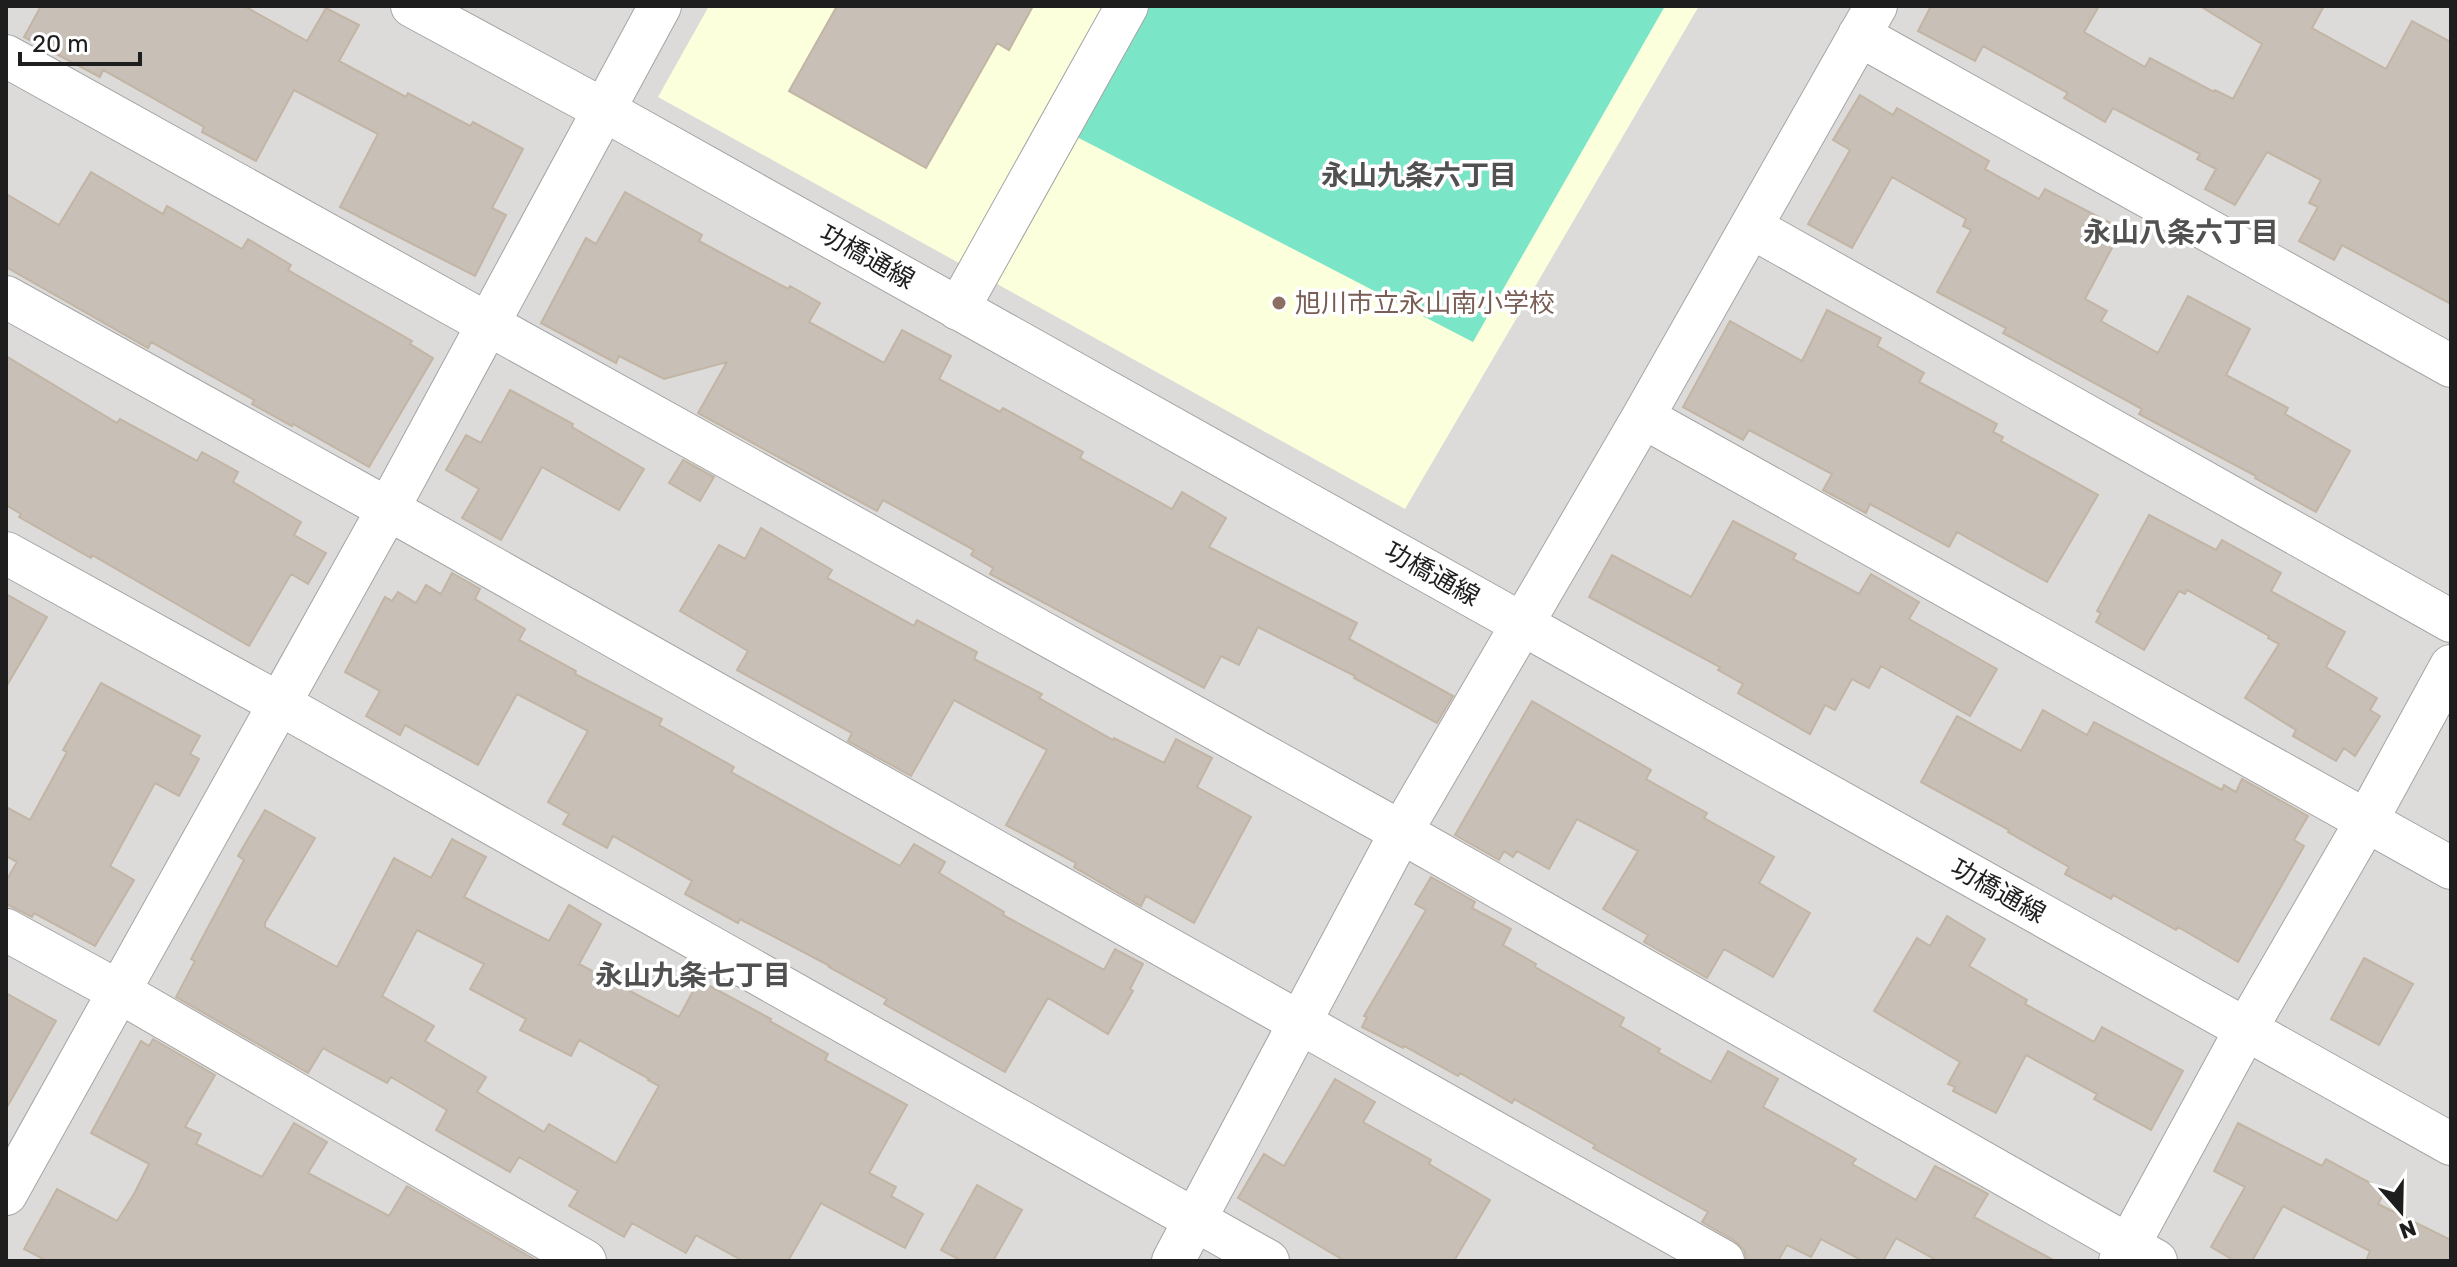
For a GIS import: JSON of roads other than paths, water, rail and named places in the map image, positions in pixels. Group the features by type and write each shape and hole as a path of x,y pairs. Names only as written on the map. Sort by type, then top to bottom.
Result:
{"street":[{"name":"功橋通線","path":"412,6 604,110 2451,1144"},
{"path":"6,1194 388,509 660,6"},
{"path":"958,309 1127,6"},
{"path":"1173,1261 1401,832 1643,417 1868,20 2451,366"},
{"path":"6,56 1401,832 2135,1256 2246,1029 2367,820 2451,666"},
{"path":"1751,227 2451,621"},
{"path":"6,297 1723,1261"},
{"path":"1643,417 2451,868"},
{"path":"6,553 1268,1261"},
{"path":"6,930 118,991 585,1261"}],"place":[{"name":"旭川市立永山南小学校","path":"1279,303"}],"district":[{"name":"永山九条六丁目","path":"1419,175"},
{"name":"永山八条六丁目","path":"2181,232"},
{"name":"永山九条七丁目","path":"693,975"}]}
